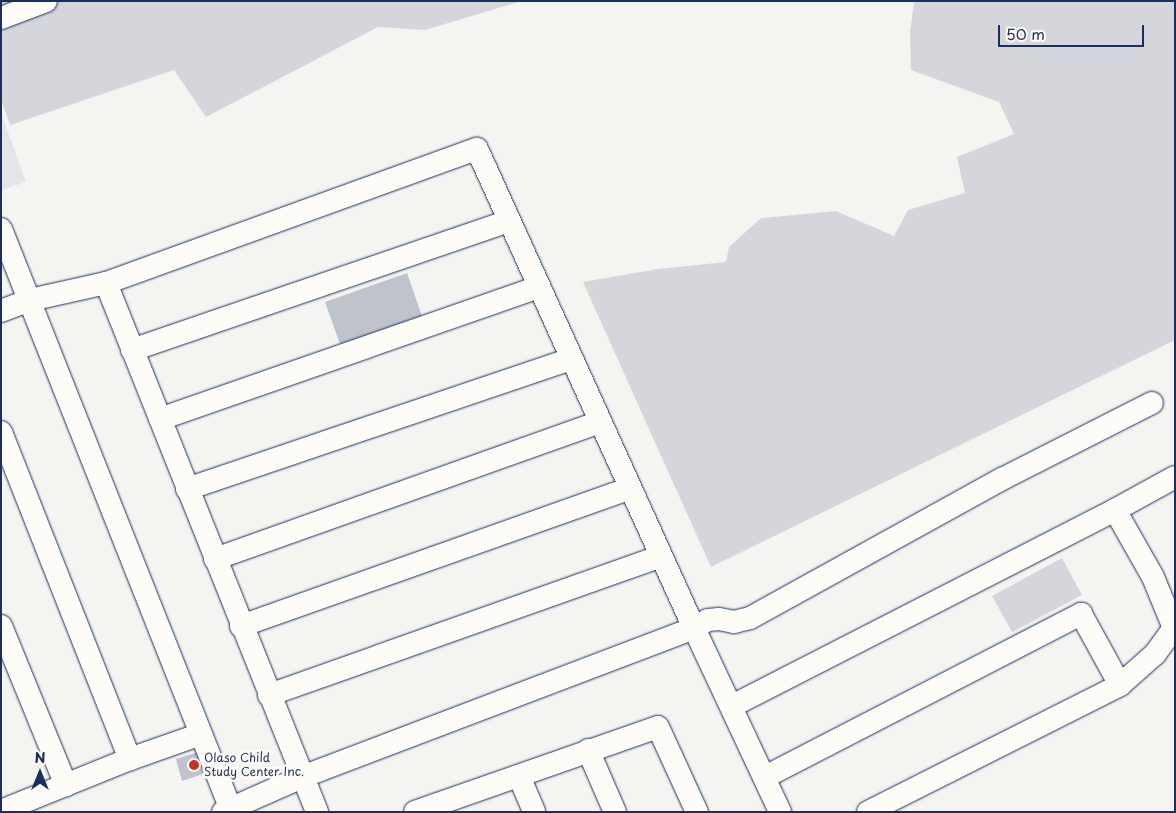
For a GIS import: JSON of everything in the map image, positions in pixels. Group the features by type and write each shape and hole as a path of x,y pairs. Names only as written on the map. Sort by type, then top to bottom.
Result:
{"street":[{"path":"1,18 46,1"},
{"path":"1,311 30,300 106,283 477,149 538,287 780,812"},
{"path":"132,350 508,221"},
{"path":"2,232 201,734 229,811 302,777 694,628 708,620 719,619 734,622 750,618 1002,479 1152,403"},
{"path":"106,283 241,626 317,812"},
{"path":"160,419 538,287"},
{"path":"187,489 571,359"},
{"path":"215,559 600,422"},
{"path":"1,432 130,759"},
{"path":"732,706 1115,510 1175,477"},
{"path":"241,626 630,488"},
{"path":"868,812 1120,685 1155,654 1174,628 1153,578 1115,510"},
{"path":"269,695 661,556"},
{"path":"765,777 1081,614 1120,685"},
{"path":"1,626 66,785"},
{"path":"415,812 469,803 519,776 588,750 658,727 697,812"},
{"path":"1,810 130,759 201,734"},
{"path":"588,750 615,812"},
{"path":"519,776 534,812"}],"shaded area":[{"path":"1,1 522,1 425,30 378,27 206,117 174,70 10,125 1,99"},
{"path":"914,1 1175,1 1175,340 711,567 583,282 658,269 726,262 729,247 761,218 836,211 894,236 908,210 965,193 957,157 1014,134 999,102 911,70 910,33"},
{"path":"1,113 26,182 1,190"},
{"path":"1062,558 1082,595 1012,632 992,596"}],"building":[{"path":"407,273 422,316 340,344 325,302"},
{"name":"Olaso Child Study Center Inc.","path":"205,750 212,771 182,781 176,759"}],"place":[{"name":"Olaso Child Study Center Inc.","path":"194,765"}]}
